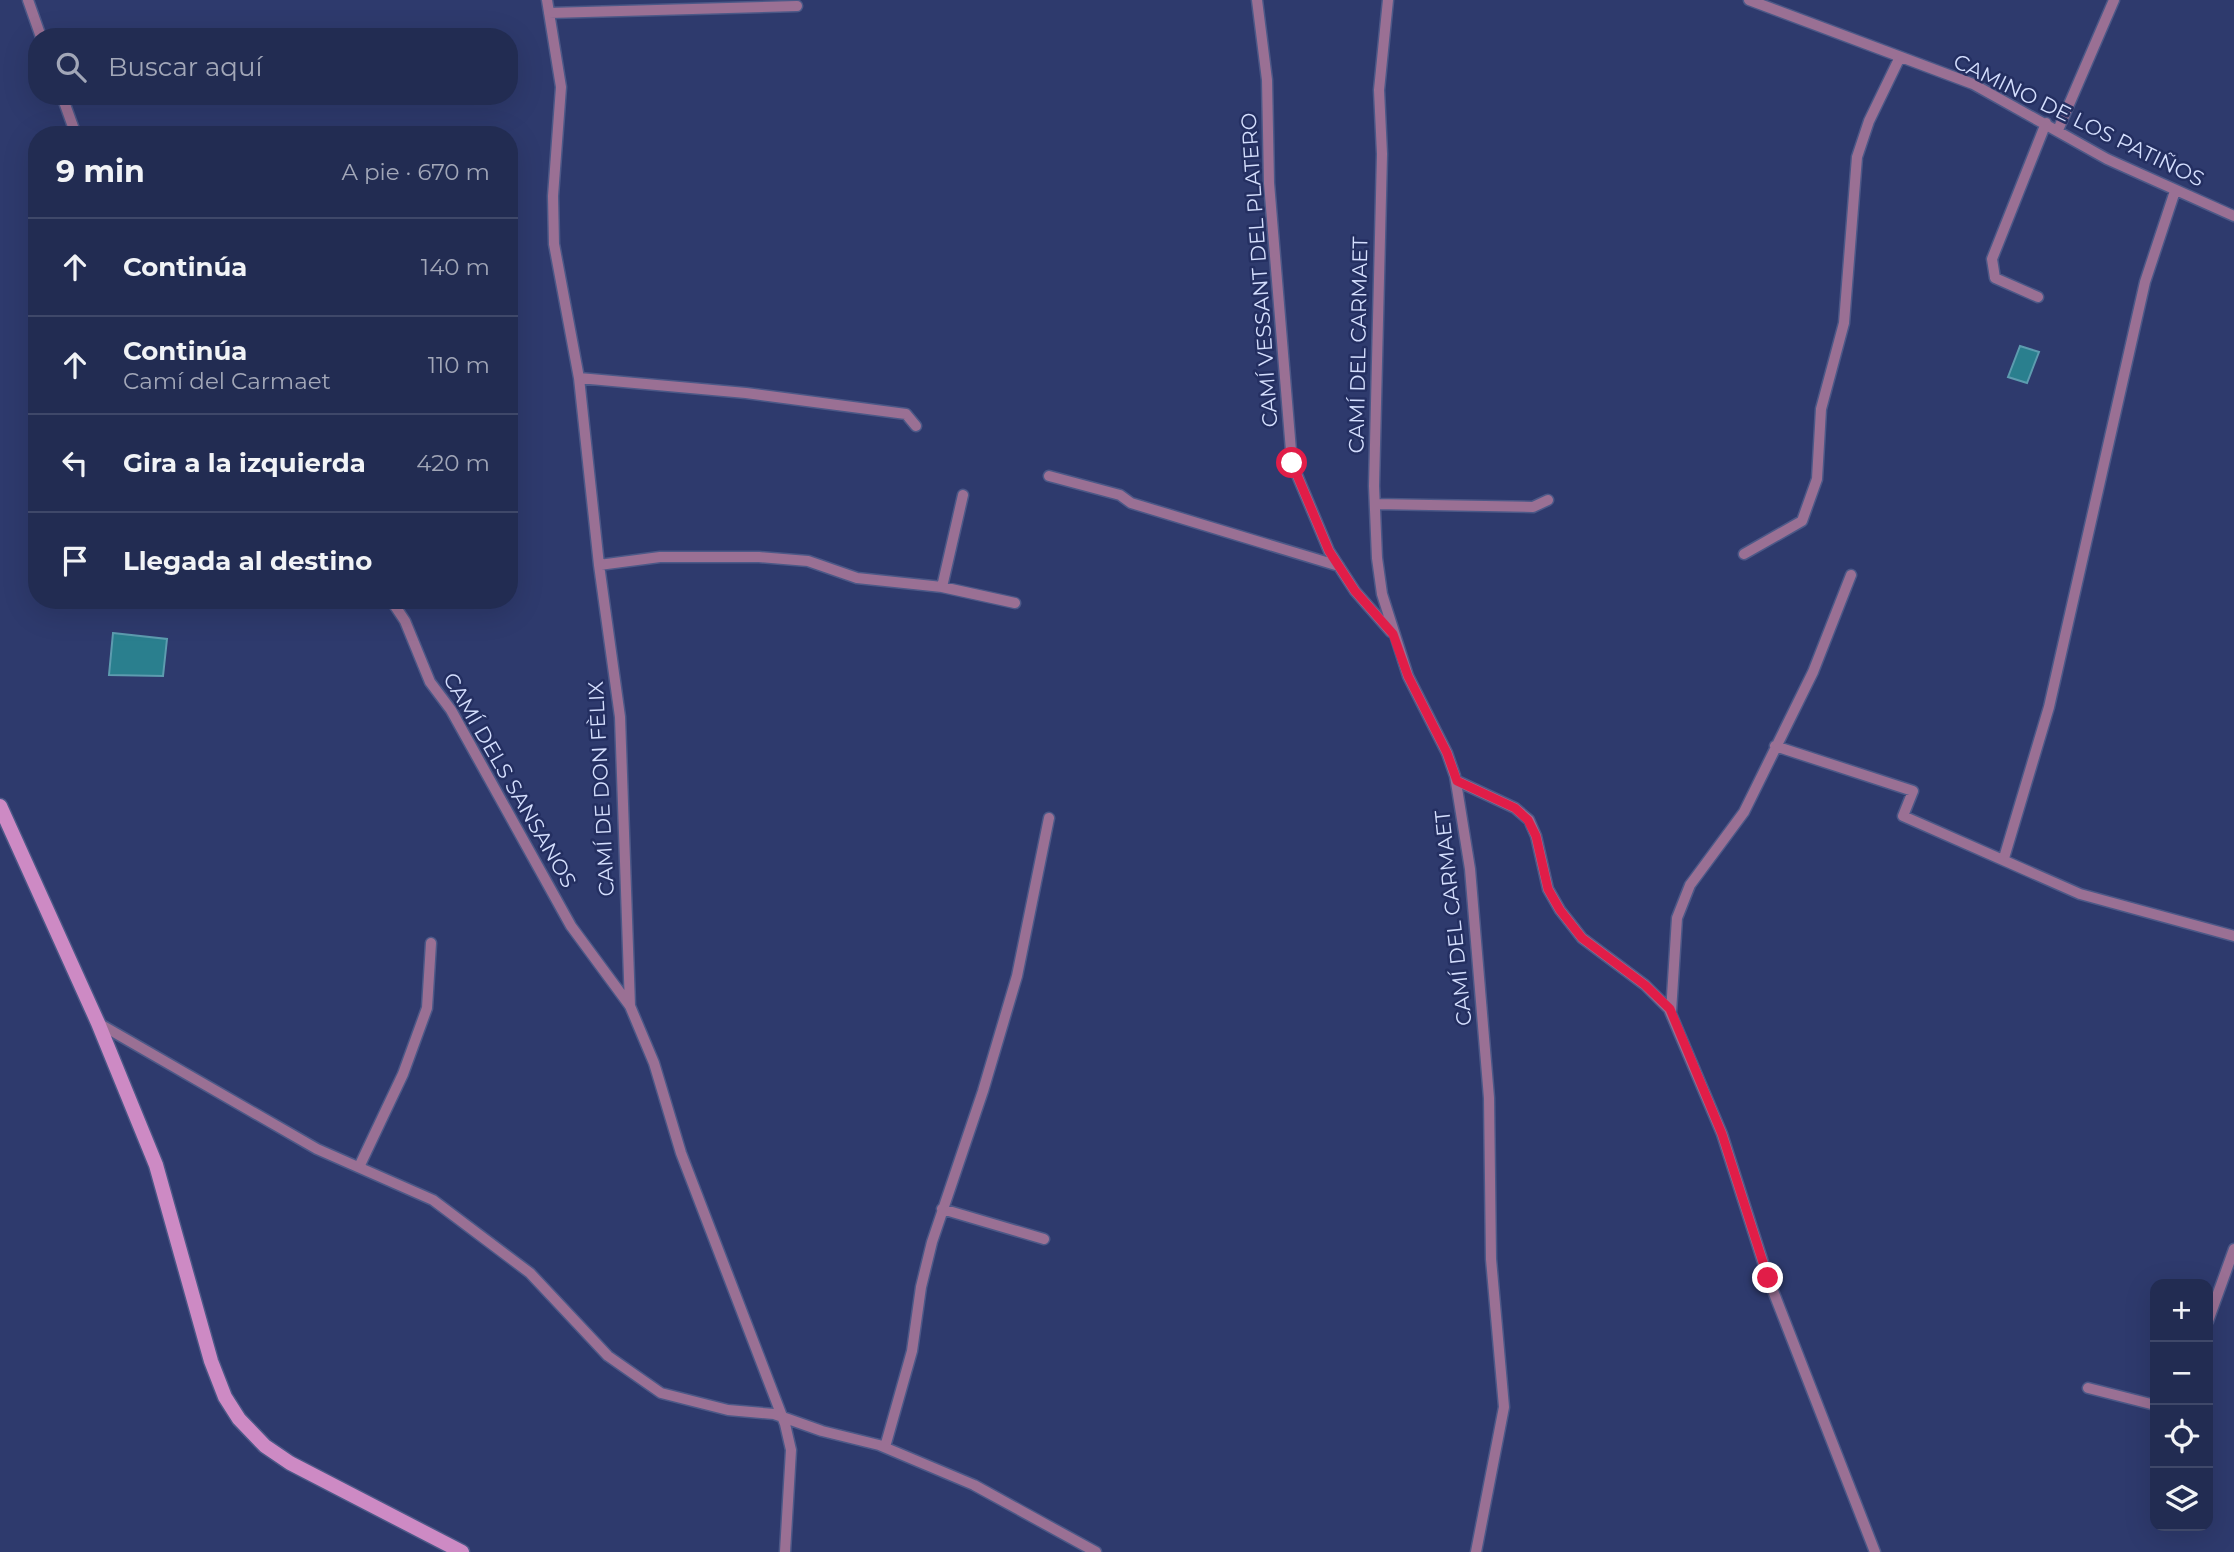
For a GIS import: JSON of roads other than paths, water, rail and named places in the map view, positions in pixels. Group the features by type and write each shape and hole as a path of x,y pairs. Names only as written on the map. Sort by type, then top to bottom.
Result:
{"main road":[{"path":"0,806 98,1023 156,1166 211,1361 225,1397 239,1419 265,1446 290,1463 462,1552"}],"street":[{"path":"28,0 38,28"},
{"name":"CAMÍ DE DON FÈLIX","path":"547,0 561,87 553,196 554,244 579,378 599,565 620,717 630,1006 654,1063 681,1153 737,1292 782,1417 791,1450 785,1552"},
{"name":"CAMÍ VESSANT DEL PLATERO","path":"1257,0 1267,80 1269,183 1292,463 1329,551 1355,591 1393,634"},
{"name":"CAMÍ DEL CARMAET","path":"1388,0 1379,90 1382,154 1375,504 1382,594 1408,676 1447,753 1457,781 1470,869 1489,1098 1491,1259 1504,1407 1476,1552"},
{"name":"CAMINO DE LOS PATIÑOS","path":"1749,0 1973,84 2108,159 2234,216"},
{"path":"2058,130 2114,0"},
{"path":"549,13 797,6"},
{"path":"1744,554 1801,521 1818,479 1821,408 1844,323 1857,157 1868,121 1900,57"},
{"path":"65,105 73,126"},
{"path":"2038,297 1995,278 1992,259 2046,123"},
{"path":"2004,858 2052,695 2145,282 2175,191"},
{"path":"579,378 746,393 906,414 916,426"},
{"path":"1049,476 1120,495 1131,503 1339,566"},
{"path":"942,587 963,495"},
{"path":"1375,504 1533,507 1548,500"},
{"path":"599,565 660,557 759,557 807,561 857,578 942,587 1015,603"},
{"path":"1671,1012 1677,918 1690,885 1744,812 1813,672 1851,575"},
{"name":"CAMÍ DELS SANSANOS","path":"397,609 405,621 430,682 451,710 571,926 630,1006"},
{"path":"1775,746 1913,791 1903,817 2004,858 2080,894 2234,936"},
{"path":"1457,781 1515,808 1528,820 1536,836 1548,889 1560,910 1582,938 1645,985 1671,1012 1722,1134 1768,1278 1875,1552"},
{"path":"885,1447 899,1406 912,1351 921,1287 942,1209 983,1091 1017,976 1049,818"},
{"path":"359,1167 403,1074 427,1008 431,943"},
{"path":"98,1023 317,1149 433,1200 485,1236 530,1273 608,1356 661,1393 728,1410 782,1417 885,1447 974,1485 1096,1552"},
{"path":"942,1209 1044,1239"},
{"path":"2213,1307 2234,1249"},
{"path":"2088,1388 2150,1404"}]}
